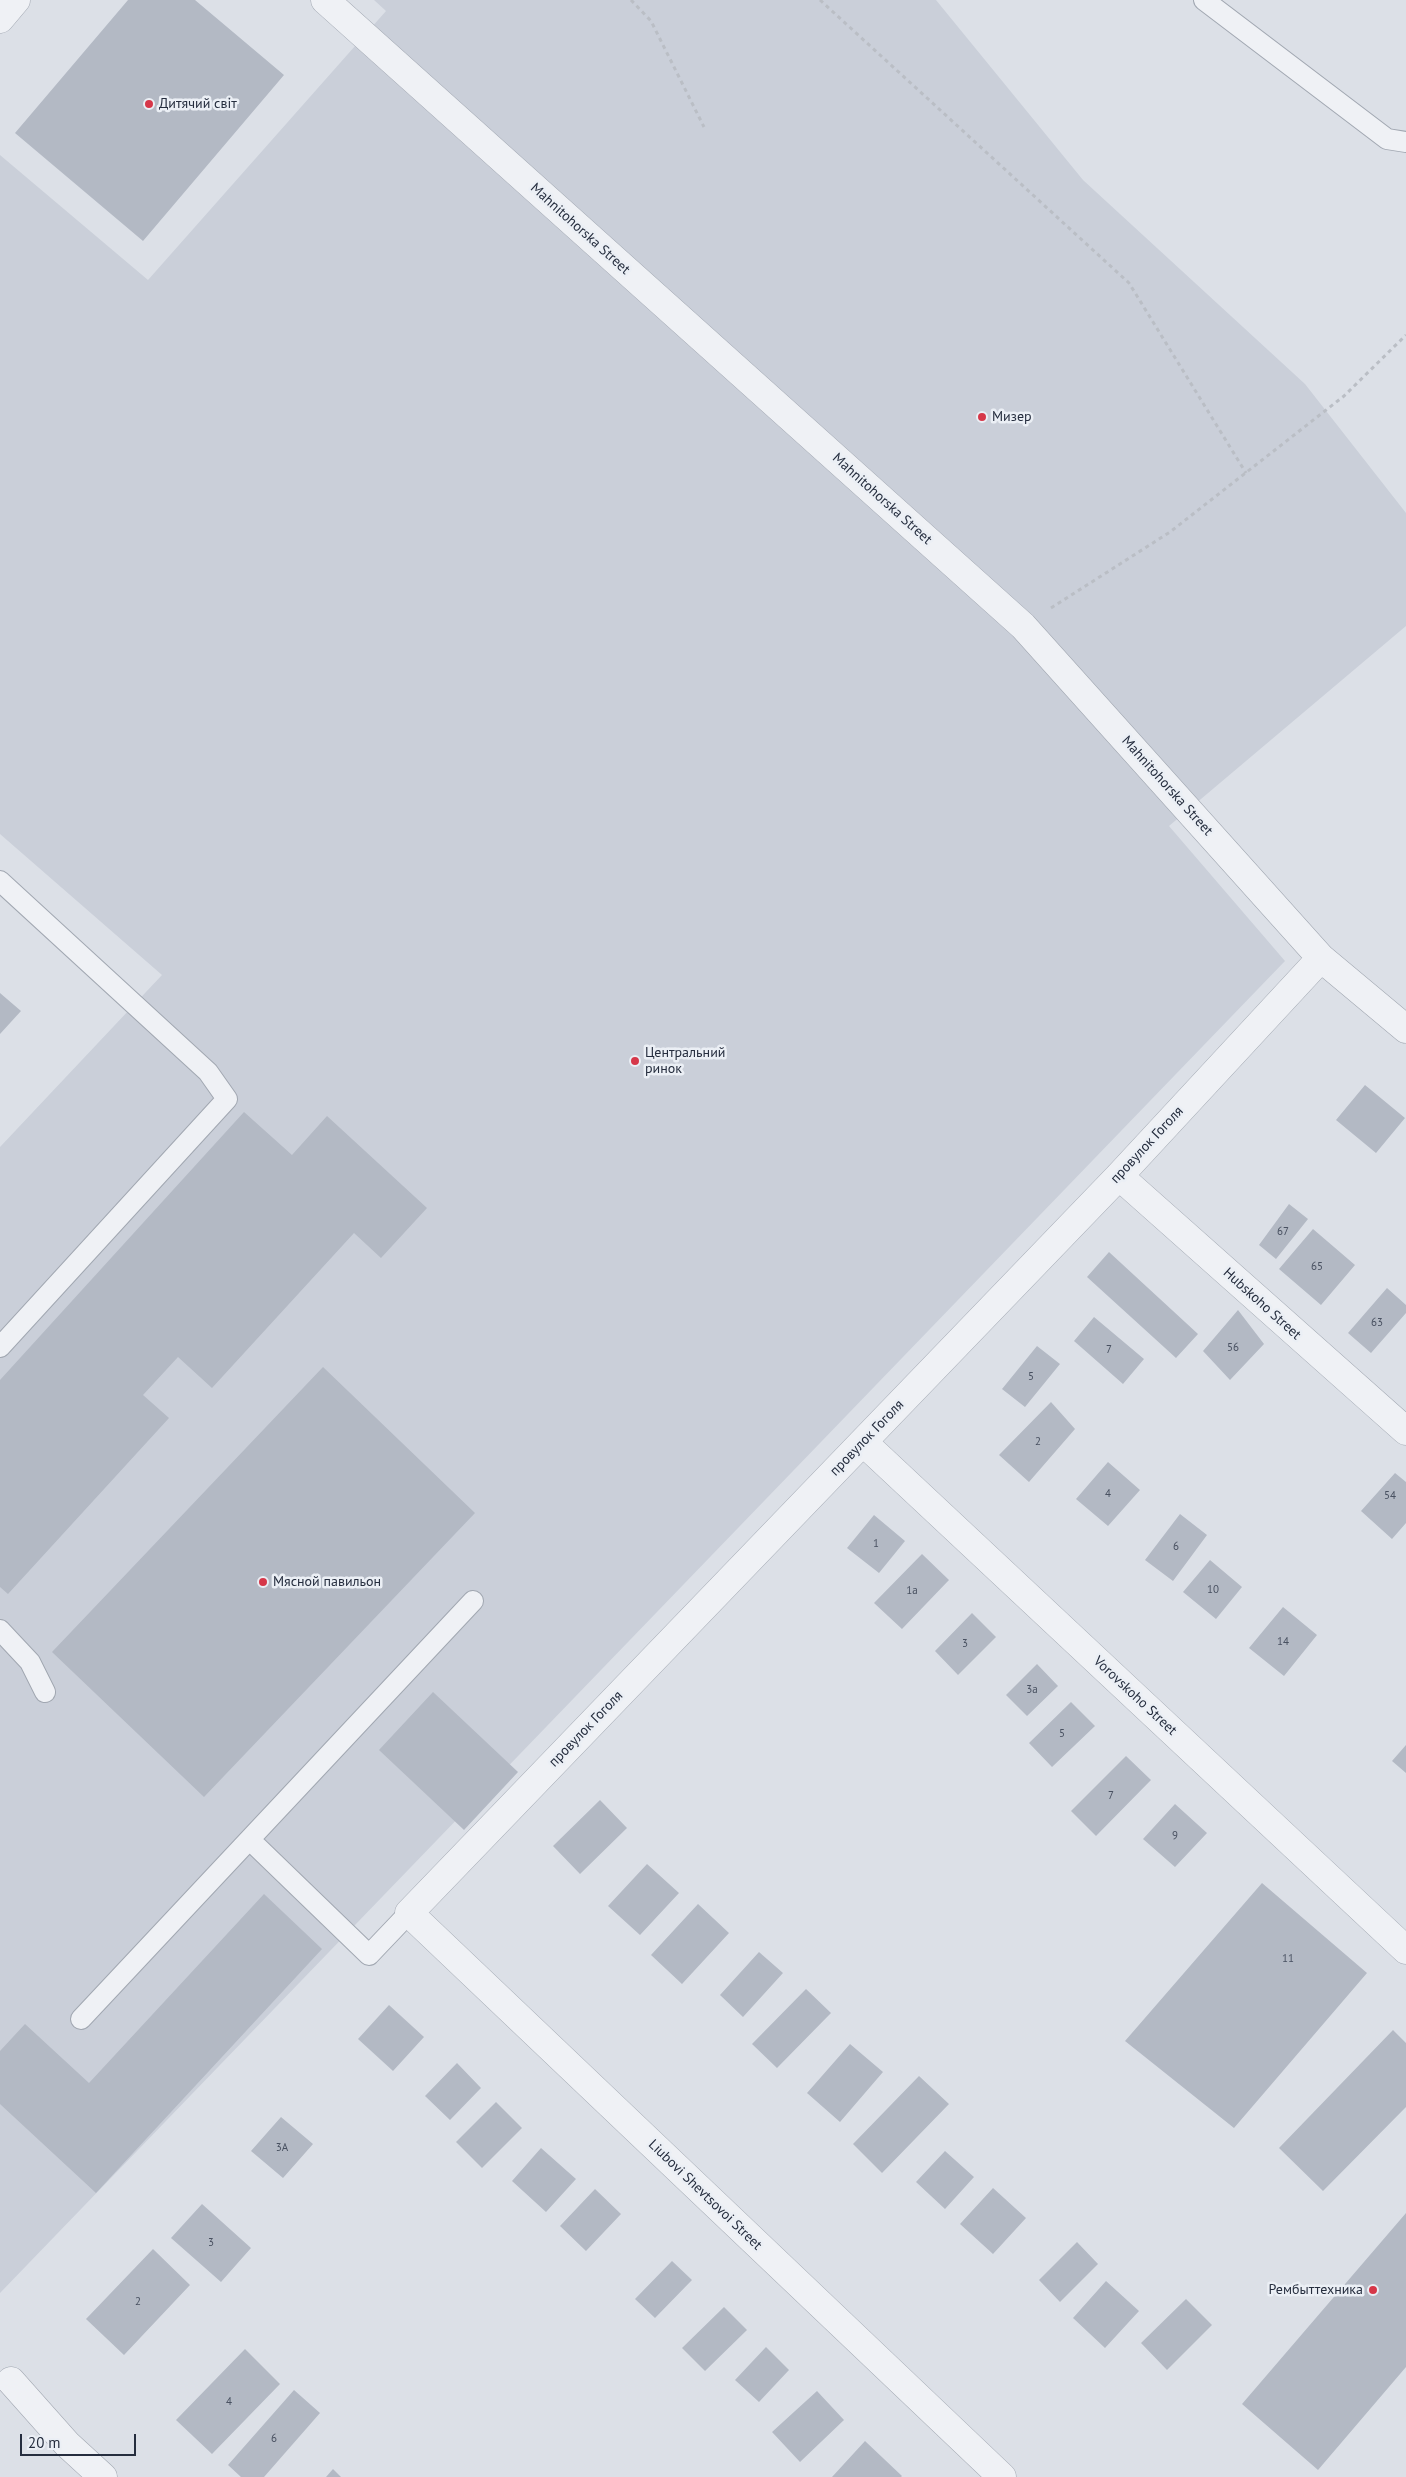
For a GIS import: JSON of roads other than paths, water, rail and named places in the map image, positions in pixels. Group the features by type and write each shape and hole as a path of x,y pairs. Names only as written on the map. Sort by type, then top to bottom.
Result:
{"street":[{"path":"0,19 16,0"},
{"name":"Mahnitohorska Street","path":"325,0 1023,626 1321,958 1406,1030"},
{"name":"провулок Гоголя","path":"409,1913 1119,1176 1321,958"},
{"name":"Hubskoho Street","path":"1119,1176 1406,1431"},
{"name":"Vorovskoho Street","path":"863,1442 1406,1950"},
{"name":"Liubovi Shevtsovoi Street","path":"409,1913 1002,2477"},
{"path":"10,2381 67,2444 103,2477"}],"lane":[{"path":"1204,0 1387,139 1406,142"},
{"path":"0,881 208,1072 227,1099 0,1347"},
{"path":"81,2019 473,1601"},
{"path":"0,1630 30,1662 45,1692"},
{"path":"250,1840 369,1955 409,1913"}],"place":[{"name":"Дитячий світ","path":"149,104"},
{"name":"Мизер","path":"982,417"},
{"name":"Центральний ринок","path":"635,1061"},
{"name":"Мясной павильон","path":"263,1582"},
{"name":"Рембыттехника","path":"1373,2290"}]}
